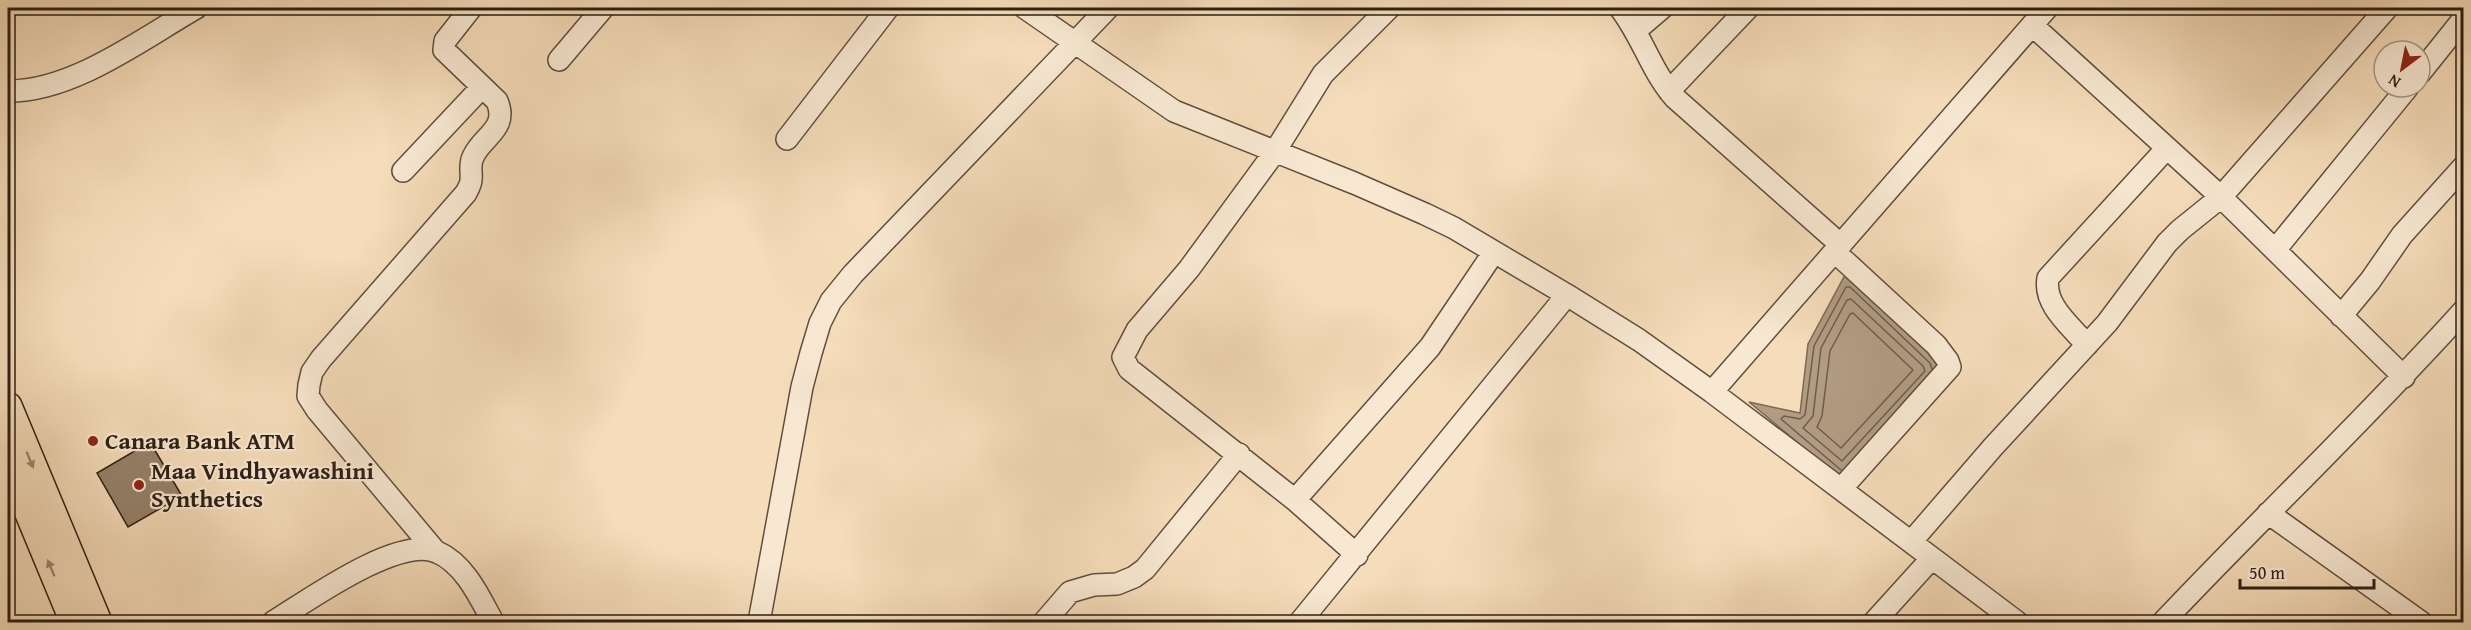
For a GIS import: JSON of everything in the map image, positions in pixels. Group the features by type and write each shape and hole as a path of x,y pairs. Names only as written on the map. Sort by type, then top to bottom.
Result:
{"main road":[{"path":"8,406 98,622"},
{"path":"9,469 74,622"}],"street":[{"path":"8,92 31,90 80,72 106,60 196,8"},
{"path":"436,552 325,422 308,396 312,372 321,359 466,193 471,181 472,158 489,139 501,112 496,101 444,50 445,41 471,8"},
{"path":"559,60 603,8"},
{"path":"788,140 888,8"},
{"path":"1025,8 1174,111 1425,214 1567,295 1639,340 1712,393 2017,622"},
{"path":"759,622 802,387 820,323 831,301 853,274 1108,8"},
{"path":"1357,555 1239,454 1193,421 1129,369 1123,357 1137,330 1190,268 1274,153 1323,74 1389,8"},
{"path":"1620,8 1635,31 1656,74 1669,91 1838,248 1936,345 1948,360 1950,367 1841,489"},
{"path":"1635,31 1662,8"},
{"path":"1669,91 1748,8"},
{"path":"1911,542 1992,447 2114,314 2168,243 2180,230 2221,197 2387,8"},
{"path":"1712,393 2037,14 2167,148 2221,197 2404,377"},
{"path":"2432,58 2463,18"},
{"path":"403,171 482,87"},
{"path":"2274,250 2398,99"},
{"path":"2087,345 2050,302 2046,290 2048,278 2167,148"},
{"path":"2341,316 2370,281 2402,235 2463,166"},
{"path":"1295,500 1423,355 1494,252"},
{"path":"1300,622 1567,295"},
{"path":"2163,622 2404,377 2463,310"},
{"path":"1044,622 1070,592 1094,585 1117,584 1134,577 1145,569 1239,454"},
{"path":"2268,513 2421,622"},
{"path":"273,622 337,582 370,565 402,552 420,549 436,552 450,560 476,591 493,622"},
{"path":"1874,622 1932,558"}],"water":[{"path":"1845,275 1937,360 1940,376 1839,477 1749,402 1800,413 1808,344"}],"building":[{"name":"Maa Vindhyawashini Synthetics","path":"150,442 182,496 128,527 97,473"}],"place":[{"name":"Canara Bank ATM","path":"93,441"},
{"name":"Maa Vindhyawashini Synthetics","path":"139,485"}]}
